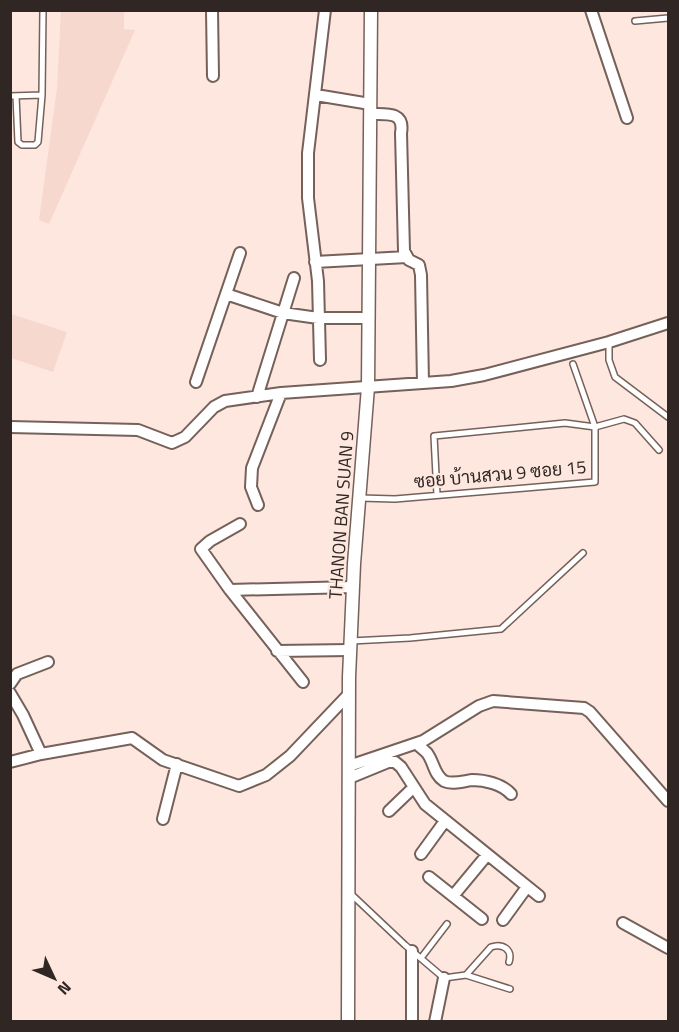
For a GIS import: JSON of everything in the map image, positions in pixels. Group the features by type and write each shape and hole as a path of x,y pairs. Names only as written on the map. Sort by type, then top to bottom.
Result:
{"street":[{"path":"212,10 213,76"},
{"path":"320,360 318,281 308,187 308,153 325,10"},
{"name":"THANON BAN SUAN 9","path":"348,1022 349,694 353,587 368,387 371,10"},
{"path":"591,10 627,118"},
{"path":"316,96 394,114 399,118 402,125 404,251 406,257"},
{"path":"196,382 240,253"},
{"path":"315,262 406,257 419,265 423,383"},
{"path":"257,397 294,278"},
{"path":"226,294 283,313 318,318 368,318"},
{"path":"10,428 138,430 172,443 185,437 214,407 225,401 281,393 451,381 484,375 609,342 669,323"},
{"path":"258,505 251,487 252,468 281,393"},
{"path":"240,524 201,549 230,590 303,682"},
{"path":"230,590 353,587"},
{"path":"277,651 351,645"},
{"path":"10,684 17,674 48,662"},
{"path":"10,693 41,754"},
{"path":"10,762 41,754 132,738 163,760 239,786 266,775 290,756 349,694"},
{"path":"349,772 417,744 479,705 493,701 584,708 669,801"},
{"path":"417,744 427,753 436,772 444,781 490,783 503,787 511,794"},
{"path":"349,772 395,762 425,804 540,896"},
{"path":"163,819 177,764"},
{"path":"389,811 414,787"},
{"path":"421,854 445,821"},
{"path":"453,896 487,855"},
{"path":"429,878 482,919"},
{"path":"503,920 527,887"},
{"path":"623,924 669,948"},
{"path":"412,1022 416,955"},
{"path":"435,1022 444,978"}],"lane":[{"path":"42,95 13,96 18,142 22,145 34,145 38,142 42,95 43,10"},
{"path":"635,21 669,18"},
{"path":"609,342 609,360 615,377 669,417"},
{"name":"ซอย บ้านสวน 9 ซอย 15","path":"359,498 395,500 595,482 595,427 573,364"},
{"path":"437,495 434,436 565,423 595,427 624,419 635,423 659,450"},
{"path":"351,645 501,629 583,553"},
{"path":"349,892 444,978 466,975 510,989"},
{"path":"416,955 447,924"},
{"path":"466,975 491,947 496,945 505,947 509,951 509,962"}],"shaded area":[{"path":"61,11 124,11 124,29 135,30 49,224 39,220 57,88"},
{"path":"11,314 67,332 53,372 11,358"}]}
